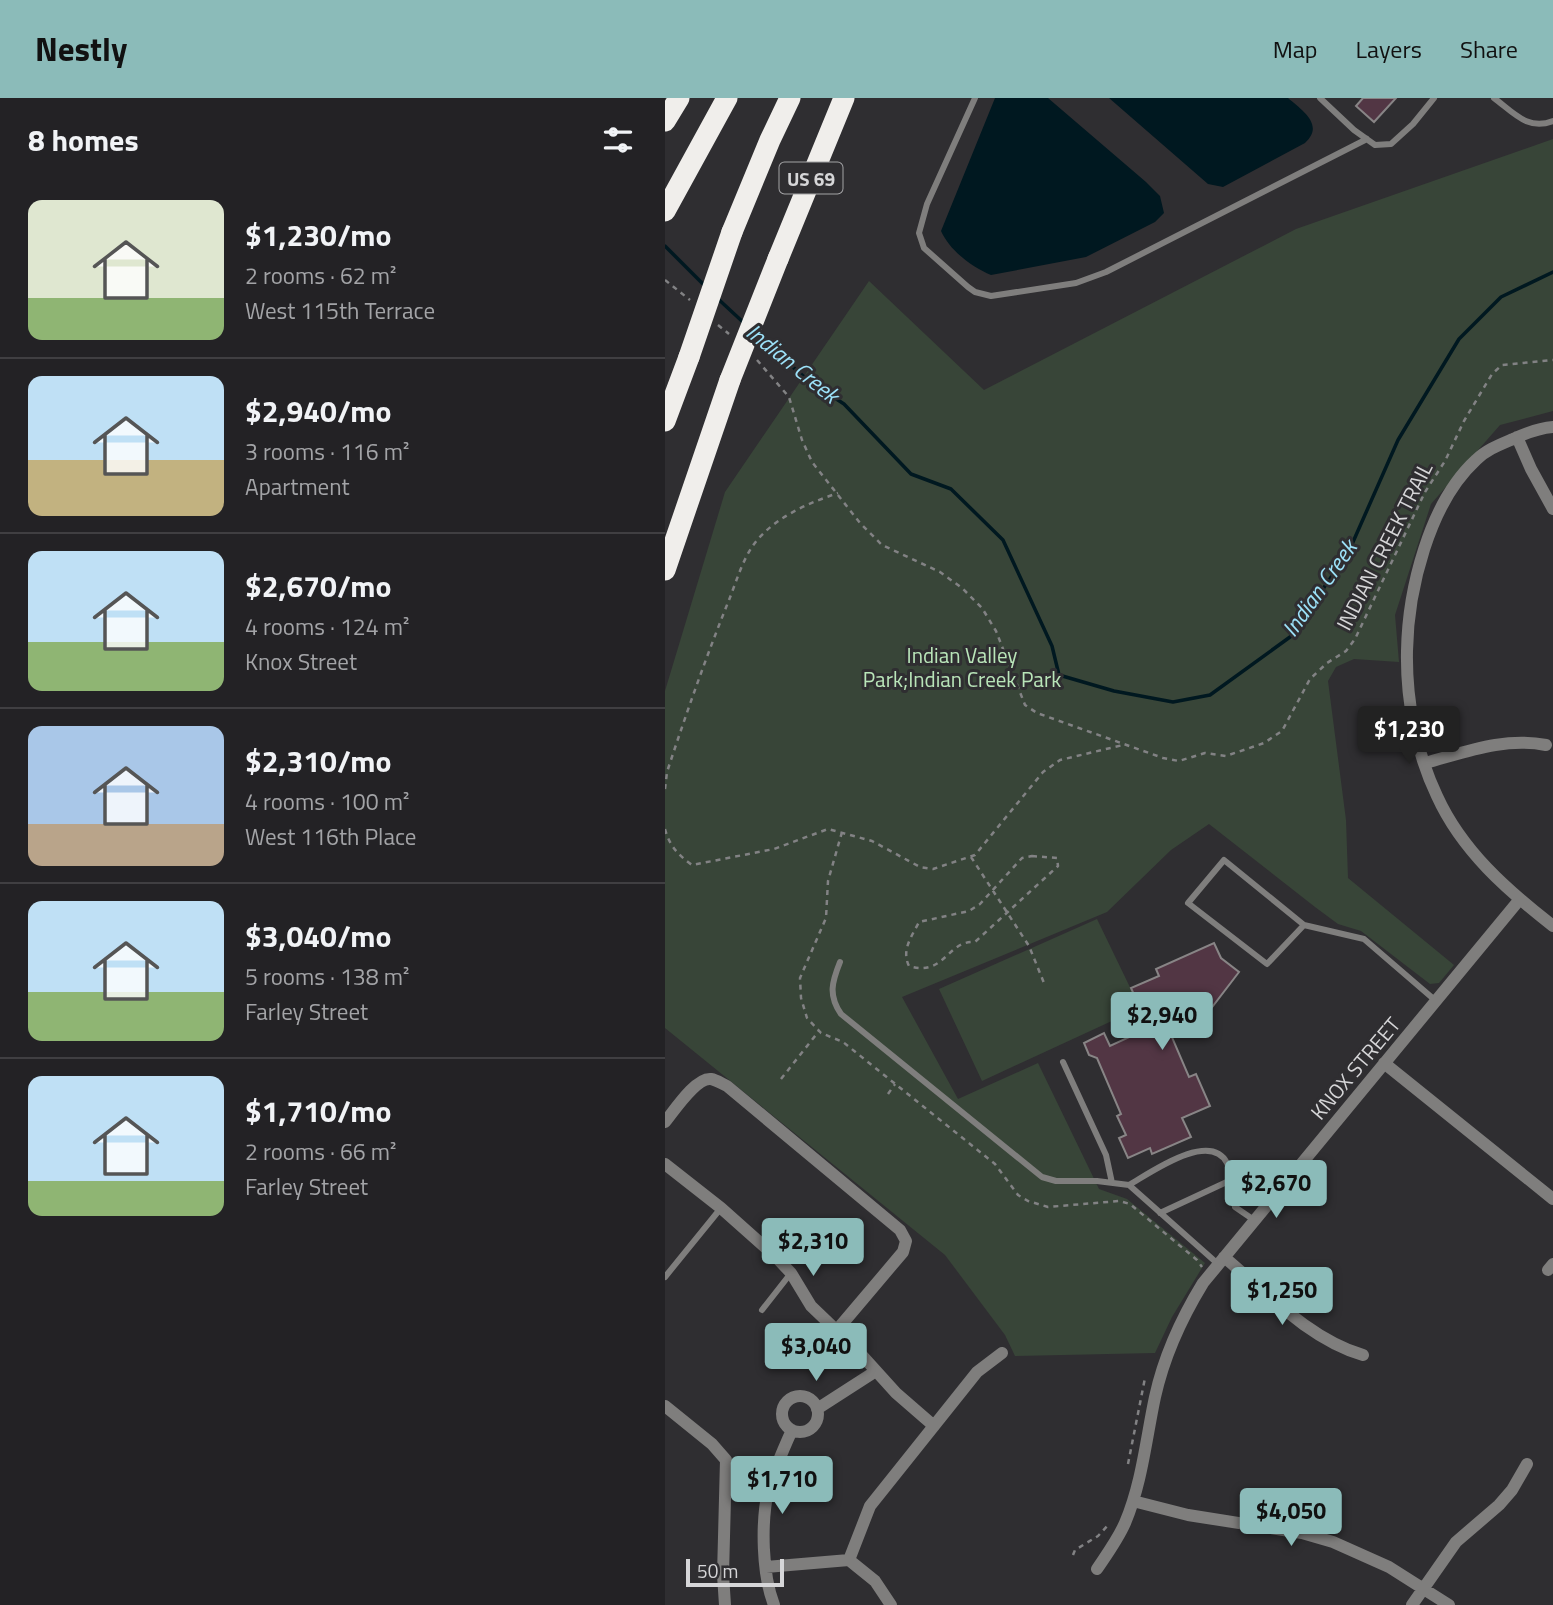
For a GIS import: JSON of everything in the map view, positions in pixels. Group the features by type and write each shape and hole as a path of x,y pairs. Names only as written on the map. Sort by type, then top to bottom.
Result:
{"highway":[{"path":"665,121 679,98"},
{"path":"665,211 727,98"},
{"name":"US 69","path":"665,421 732,232 790,98"},
{"name":"US 69","path":"665,570 730,380 844,98"}],"street":[{"path":"1553,427 1539,428 1488,450 1462,475 1447,497 1425,552 1410,613 1407,651 1412,719 1436,794 1463,840 1481,862 1553,926"},
{"path":"1517,437 1553,509"},
{"path":"1425,763 1498,743 1529,742 1546,746"},
{"name":"KNOX STREET","path":"1097,1569 1124,1525 1133,1501 1166,1355 1185,1314 1218,1265 1254,1220 1520,899"},
{"path":"1384,1063 1553,1199"},
{"path":"665,1122 692,1089 705,1079 713,1079 727,1086 900,1230 906,1241 903,1252 837,1330"},
{"path":"665,1164 721,1208 792,1273 811,1306 905,1401 934,1426"},
{"path":"1218,1265 1316,1334 1363,1355"},
{"path":"849,1560 870,1506 977,1372 1002,1353"},
{"path":"817,1409 876,1371"},
{"path":"801,1396 814,1402 818,1416 812,1428 806,1432 792,1430 783,1420 784,1406 788,1400 801,1396"},
{"path":"665,1406 712,1444 726,1460 723,1575 725,1605"},
{"path":"774,1605 764,1556 768,1493 777,1463 792,1430"},
{"path":"1412,1605 1456,1542 1499,1505 1512,1490 1527,1464"},
{"path":"1133,1501 1188,1515 1302,1533 1333,1542 1379,1562 1448,1605"},
{"path":"766,1567 849,1560 876,1581 891,1605"}],"lane":[{"path":"975,98 927,204 919,233 925,248 968,287 975,292 991,296 1076,283 1106,272 1367,139"},
{"path":"1320,98 1375,145 1391,144 1413,124 1434,98"},
{"path":"1495,98 1528,123 1542,125 1553,121"},
{"path":"1304,925 1267,964 1188,903 1224,860 1304,925 1364,939 1436,1001"},
{"path":"840,962 831,984 833,1002 841,1014 1042,1177 1056,1181 1129,1185 1185,1155 1207,1150 1221,1155 1231,1173 1235,1207 1254,1220"},
{"path":"1063,1062 1106,1155 1112,1183"},
{"path":"1160,1213 1231,1180"},
{"path":"1129,1185 1218,1265"},
{"path":"665,1277 721,1208"},
{"path":"762,1310 792,1273"}],"path":[{"path":"665,280 690,300"},
{"path":"718,325 737,342"},
{"name":"INDIAN CREEK TRAIL","path":"755,358 789,397 807,452 824,479 860,523 883,545 940,572 963,588 982,608 996,631 1025,705 1037,713 1123,745 1179,761 1205,753 1226,756 1264,743 1282,731 1311,679 1327,663 1346,651 1355,639 1425,492 1492,374 1502,365 1553,359"},
{"path":"665,789 667,772 701,667 757,540 774,524 802,507 838,493"},
{"path":"665,829 678,855 692,865 774,849 828,829 871,841 920,867 933,869 975,855 1043,772 1060,760 1123,745"},
{"path":"842,832 828,881 826,918 800,978 801,998 807,1017 819,1031 843,1042 995,1164 1018,1195 1028,1201 1048,1206 1119,1201 1130,1204 1197,1260 1218,1265"},
{"path":"971,857 1029,946 1044,983"},
{"path":"1022,858 1057,858 1058,866 1050,875 1006,912 975,942 959,946 935,967 924,969 909,966 908,943 919,922 969,911 980,904 1022,858"},
{"path":"781,1079 819,1031"},
{"path":"888,1094 895,1084"}],"green space":[{"name":"Indian Valley Park;Indian Creek Park","path":"1553,139 1553,411 1500,425 1431,504 1395,615 1399,662 1354,659 1336,667 1328,681 1346,820 1348,878 1454,965 1439,983 1430,984 1361,931 1338,924 1209,824 1171,850 1107,912 902,997 958,1099 1038,1063 1099,1189 1127,1199 1205,1263 1172,1317 1155,1353 1015,1356 1005,1335 945,1255 665,1028 665,691 725,492 869,281 984,390 1296,229"},
{"path":"1097,919 1140,1008 982,1081 939,989"}],"water":[{"path":"995,98 1048,98 1146,182 1160,196 1164,213 1155,222 1086,257 991,275 976,268 956,252 941,231"},
{"path":"1109,98 1288,98 1309,118 1313,130 1305,143 1223,187 1208,184"}],"building":[{"path":"1363,98 1396,98 1374,122 1356,106"},
{"path":"1214,943 1221,958 1239,972 1190,1036 1162,1014 1189,1077 1196,1074 1210,1106 1182,1118 1191,1137 1152,1154 1150,1148 1128,1158 1119,1138 1126,1135 1117,1116 1121,1114 1097,1058 1089,1055 1084,1043 1104,1033 1110,1046 1149,1028 1131,988 1159,976 1156,969"}],"waterway":[{"name":"Indian Creek","path":"665,246 706,287"},
{"name":"Indian Creek","path":"757,336 809,381 844,404 911,474 951,489 1003,540 1052,646 1059,675 1114,691 1173,702 1210,695 1290,637 1349,551 1398,440 1459,339 1501,297 1553,272"},
{"name":"Indian Creek","path":"716,297 744,323"}]}
